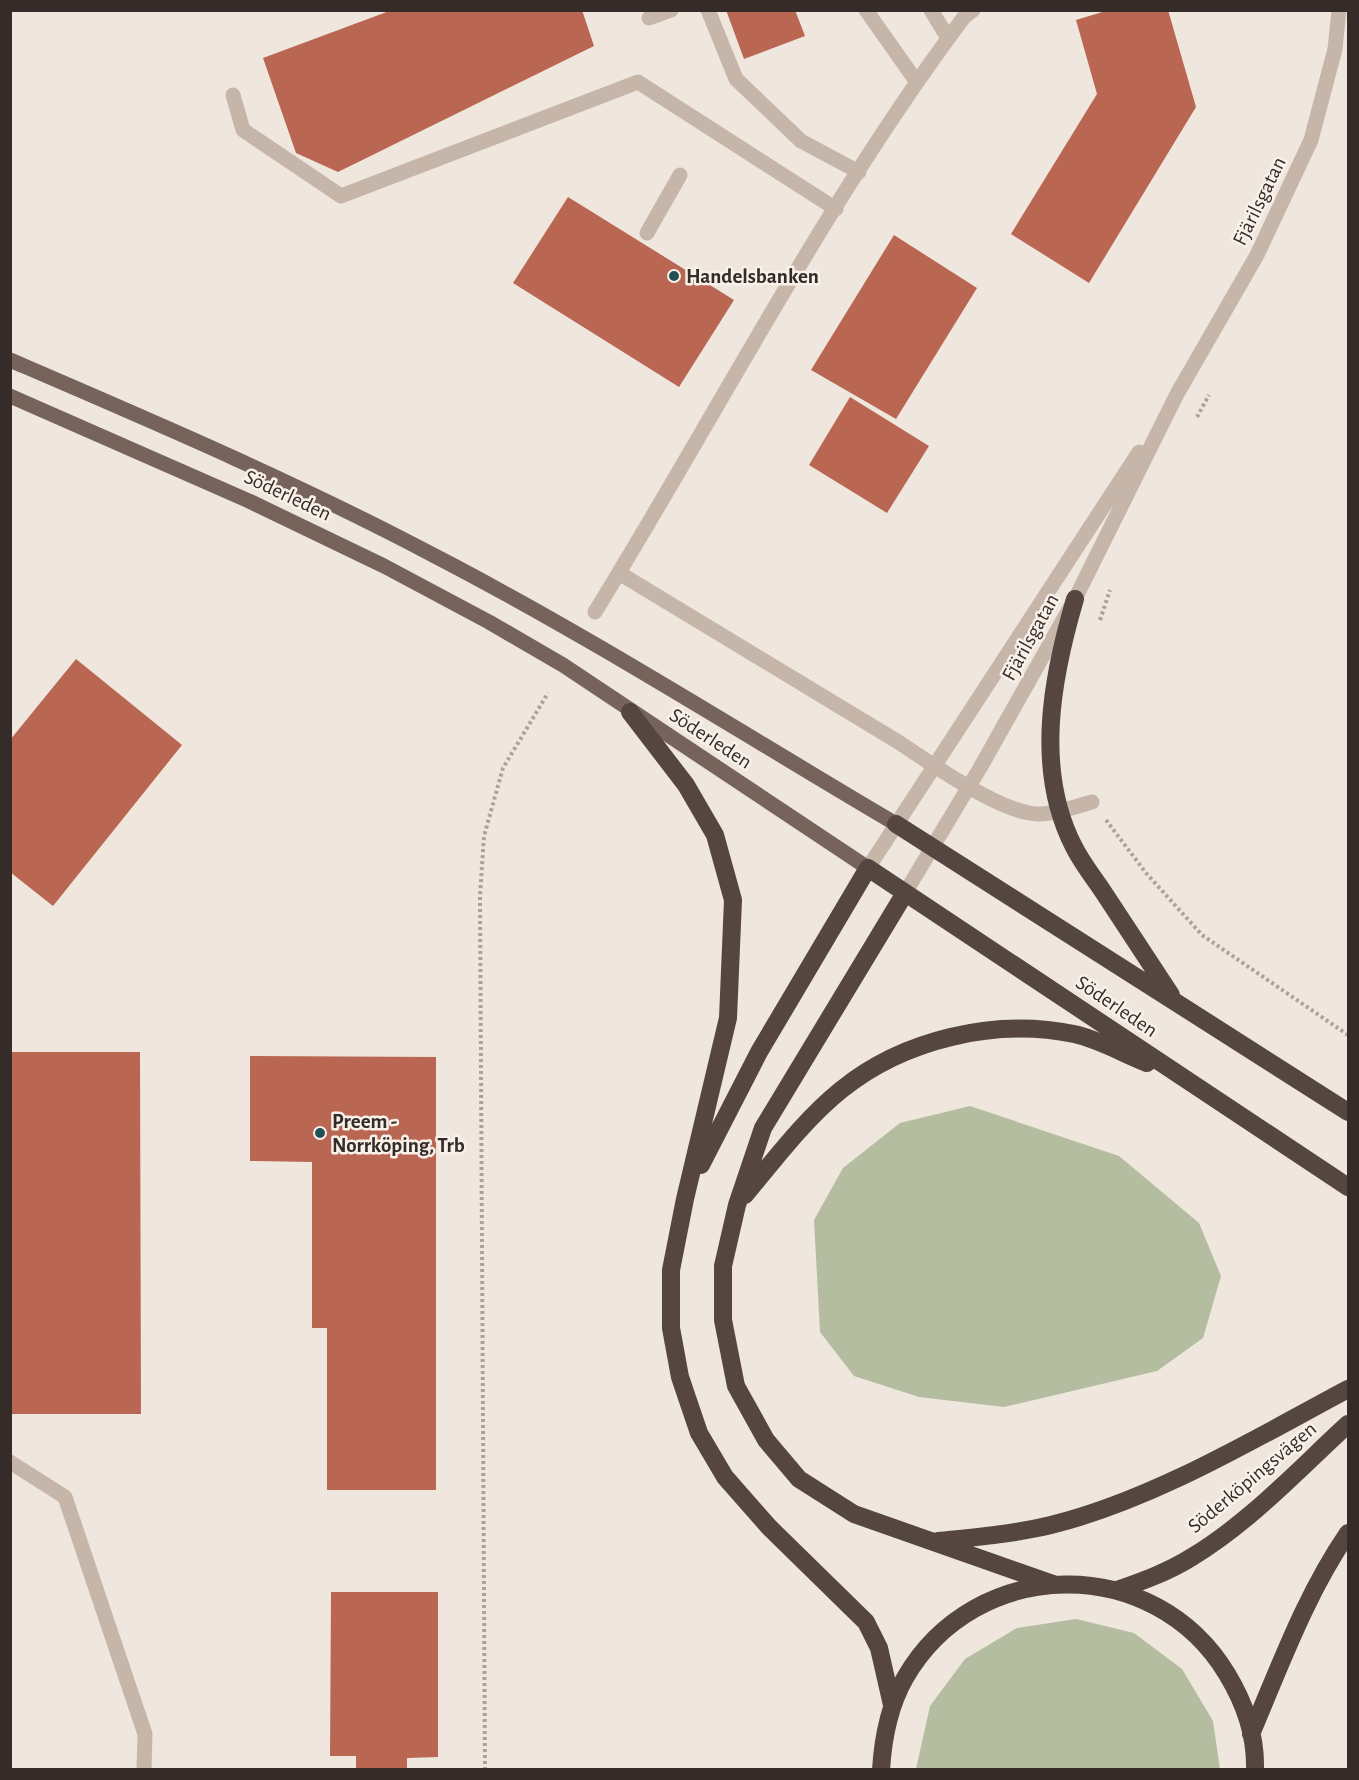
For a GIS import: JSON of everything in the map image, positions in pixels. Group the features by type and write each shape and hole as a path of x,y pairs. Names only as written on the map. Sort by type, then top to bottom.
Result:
{"highway":[{"path":"1075,598 1062,645 1052,708 1051,762 1059,811 1074,847 1175,1002"},
{"path":"630,712 686,785 715,835 733,900 728,1018 685,1199 671,1270 671,1328 680,1377 699,1433 725,1477 769,1527 866,1622 879,1648 892,1706"},
{"name":"Söderleden","path":"896,824 933,845 1348,1112"},
{"name":"Söderleden","path":"868,868 1348,1187"},
{"path":"685,1199 759,1052 868,868"},
{"path":"905,892 764,1128 737,1206 723,1266 723,1320 736,1386 766,1440 800,1479 854,1514 1053,1584"},
{"path":"737,1206 792,1139 841,1090 899,1054 953,1036 1016,1028 1076,1034 1186,1080"},
{"path":"932,1542 999,1535 1052,1525 1110,1505 1158,1487 1348,1389"},
{"name":"Söderköpingsvägen","path":"1117,1590 1157,1576 1193,1556 1244,1518 1348,1424"},
{"path":"1251,1734 1327,1564 1348,1533"},
{"path":"881,1770 883,1739 892,1706 905,1678 922,1653 943,1631 967,1613 1013,1592 1053,1584 1085,1584 1117,1590 1155,1605 1190,1629 1218,1659 1239,1694 1251,1734 1255,1770"}],"main road":[{"name":"Söderleden","path":"10,360 233,456 435,555 513,598 896,824"},
{"name":"Söderleden","path":"10,396 249,501 384,566 563,666 868,868"}],"street":[{"path":"649,18 671,10"},
{"path":"708,10 736,79 801,141 859,172"},
{"path":"866,10 916,81"},
{"path":"931,10 948,38"},
{"path":"595,612 812,246 916,81 964,17 973,10"},
{"name":"Fjärilsgatan","path":"868,868 1177,394 1257,255 1311,140 1335,49 1339,10"},
{"path":"233,96 243,130 341,196 584,105 638,82 836,209"},
{"path":"647,233 680,175"},
{"name":"Fjärilsgatan","path":"905,892 969,785 1075,598 1177,394"},
{"path":"619,573 900,742 933,766 1003,804 1031,814 1059,811 1092,802"},
{"path":"10,1462 64,1497 145,1734 144,1770"}],"path":[{"path":"1191,427 1213,387"},
{"path":"1096,631 1110,589"},
{"path":"485,1770 480,896 484,836 503,768 548,693"},
{"path":"1092,802 1146,873 1202,935 1348,1035"}],"green space":[{"path":"970,1106 1119,1156 1199,1223 1221,1276 1203,1338 1157,1371 1004,1407 919,1397 854,1376 820,1332 814,1220 843,1168 900,1123"},
{"path":"1076,1619 1134,1633 1182,1669 1213,1721 1220,1769 916,1769 930,1706 965,1659 1017,1628"}],"building":[{"path":"392,10 582,10 594,46 338,172 296,153 263,58"},
{"path":"726,10 795,10 805,36 744,59"},
{"path":"1109,10 1168,10 1196,107 1089,283 1011,234 1097,94 1076,20"},
{"path":"568,197 734,300 679,387 513,283"},
{"path":"894,235 977,288 896,419 811,370"},
{"path":"850,397 929,446 887,513 809,465"},
{"path":"76,659 182,745 53,906 10,872 10,740"},
{"path":"10,1052 140,1052 141,1414 10,1414"},
{"path":"250,1056 436,1057 436,1490 327,1490 327,1328 312,1328 312,1162 250,1161"},
{"path":"331,1592 438,1592 438,1757 407,1758 407,1770 356,1770 356,1756 330,1756"}],"place":[{"name":"Handelsbanken","path":"674,276"},
{"name":"Preem - Norrköping, Trb","path":"320,1133"}]}
